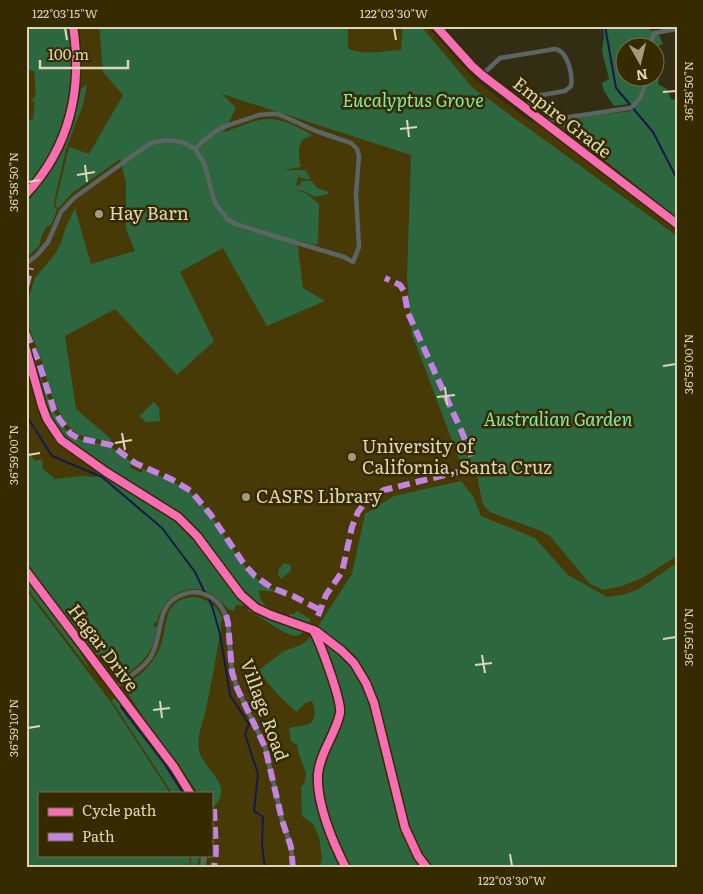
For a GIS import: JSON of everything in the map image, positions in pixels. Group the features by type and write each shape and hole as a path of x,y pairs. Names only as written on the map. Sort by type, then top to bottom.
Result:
{"main road":[{"path":"26,194 39,180 55,154 69,121 74,97 77,65 73,26"},
{"name":"Empire Grade","path":"436,26 482,75 677,224"},
{"name":"Hagar Drive","path":"26,571 178,773 189,792"}],"street":[{"path":"652,38 654,33 677,29"},
{"path":"482,75 496,61 506,56 560,50 566,56 572,80 571,86 566,91 536,96 525,109"},
{"path":"541,121 630,108 637,102 645,88"},
{"path":"26,264 48,242 61,212 74,198 149,144 172,140 185,143 195,150 204,163 215,203 228,219 252,230 344,257 353,262 359,247 356,194 359,156 357,149 351,143 316,131 278,114 269,114 259,115 220,128 195,150"},
{"name":"Village Road","path":"114,688 141,668 149,659 154,650 161,616 170,602 180,596 194,592 204,594 218,602 228,622 232,672 237,688 265,746 282,820 291,847 293,868"}],"shaded area":[{"name":"University of California, Santa Cruz","path":"26,26 427,26 475,80 531,122 631,112 677,105 677,868 26,868"}],"green space":[{"path":"26,26 68,26 71,47 71,69 70,90 60,131 40,169 26,186 27,121 33,119 35,101 31,101 36,92 34,71 26,69 28,60 26,54"},
{"path":"99,26 348,26 348,48 359,52 381,52 401,50 403,26 421,26 473,88 677,236 677,556 642,578 622,586 604,590 590,584 551,537 541,531 490,512 484,506 475,465 472,465 469,459 459,459 412,334 407,278 411,155 222,94 236,108 224,132 251,122 275,119 295,126 312,135 305,138 300,144 301,167 283,170 306,170 311,180 298,176 296,186 302,181 312,181 317,188 329,192 328,194 315,197 304,191 295,190 306,193 319,204 318,243 315,245 297,240 303,288 325,301 267,326 223,248 180,272 214,341 177,375 115,309 65,336 76,409 111,439 110,442 80,435 72,430 64,421 52,397 42,362 26,319 26,306 35,278 55,254 75,208 91,264 135,251 126,229 126,184 120,159 72,193 58,209 55,205 69,147 89,154 123,95 103,72"},
{"path":"603,26 648,26 647,28 659,35 660,38 616,38 616,88 665,88 670,99 677,100 677,218 555,120 631,111 629,104 614,106 604,91 602,83 609,79 602,51"},
{"path":"87,84 83,105 66,149 54,202 57,210 51,225 46,227 42,235 39,246 26,258 26,204 50,173 64,148 74,122 81,89"},
{"path":"26,336 52,406 65,429 77,438 106,445 116,450 133,463 129,467 141,473 143,469 183,487 201,503 250,572 262,583 277,592 259,590 259,595 264,604 273,611 287,617 297,611 310,619 310,624 277,616 256,605 240,591 202,540 181,518 63,440 55,430 44,407 26,346"},
{"path":"154,402 159,408 160,421 146,422 139,416"},
{"path":"26,448 35,461 42,459 43,469 55,479 81,476 95,477 100,469 174,516 185,525 214,559 235,590 247,603 272,618 305,631 299,635 291,635 248,611 247,606 236,605 234,610 230,610 208,592 191,589 175,595 164,606 157,622 154,623 153,626 157,627 155,636 146,657 122,678 117,676 113,668 108,664 109,661 103,661 84,640 85,634 82,637 77,632 26,562"},
{"path":"461,481 473,496 481,516 535,538 568,575 607,597 637,590 677,563 677,868 319,868 322,859 319,837 313,824 302,816 301,787 305,782 306,773 297,745 291,741 289,728 310,724 315,711 312,701 305,703 297,712 276,692 259,670 284,651 301,645 311,637 352,574 365,514 394,496"},
{"path":"284,563 291,565 291,571 281,579 278,575 279,569"},
{"path":"26,579 74,642 72,643 76,645 90,670 106,691 26,587"},
{"path":"26,590 110,701 169,792 38,792 38,856 190,856 189,868 26,868"},
{"path":"195,597 204,599 218,610 222,619 221,635 198,744 202,758 220,786 221,793 212,809 212,792 197,792 147,723 124,687 125,684 141,674 151,663 161,645 166,620 172,607 185,598"},
{"path":"110,698 112,700 114,698 121,705 174,774 184,792 171,792"},
{"path":"192,856 199,856 198,868 190,868"}],"waterway":[{"path":"605,26 616,88 653,132 677,179"},
{"path":"26,415 52,456 102,477 162,528 195,572 205,593"},
{"path":"208,597 220,634 230,695 249,724 245,734 258,774 254,811 263,817 262,845 265,868"},
{"path":"121,707 164,763 182,792"}],"marked path":[{"path":"26,287 31,268"},
{"path":"318,616 326,595 342,572 352,527 358,512 367,500 384,490 474,468 471,454 461,430 408,313 404,291 400,285 385,278"},
{"path":"26,332 39,363 54,410 71,434 78,438 111,445 135,463 171,479 191,491 211,515 244,564 255,576 272,588 320,610"},
{"path":"226,615 232,672 237,688 265,747 282,820 291,847 293,868"},
{"path":"214,809 216,851 214,868"}],"cycle path":[{"path":"26,194 41,176 53,157 63,137 70,116 76,72 73,26"},
{"path":"436,26 482,75 677,224"},
{"path":"26,349 42,406 47,419 61,440 106,472 178,517 197,536 241,595 256,608 316,631 354,663 366,683 374,703 405,828 418,856 427,868"},
{"path":"26,571 174,767 189,792"},
{"path":"313,630 325,658 340,706 338,721 319,766 318,785 331,835 346,868"}],"place":[{"name":"Hay Barn","path":"99,214"},
{"name":"University of California, Santa Cruz","path":"352,457"},
{"name":"CASFS Library","path":"246,497"}],"park label":[{"name":"Eucalyptus Grove","path":"413,101"},
{"name":"Australian Garden","path":"558,420"}]}
